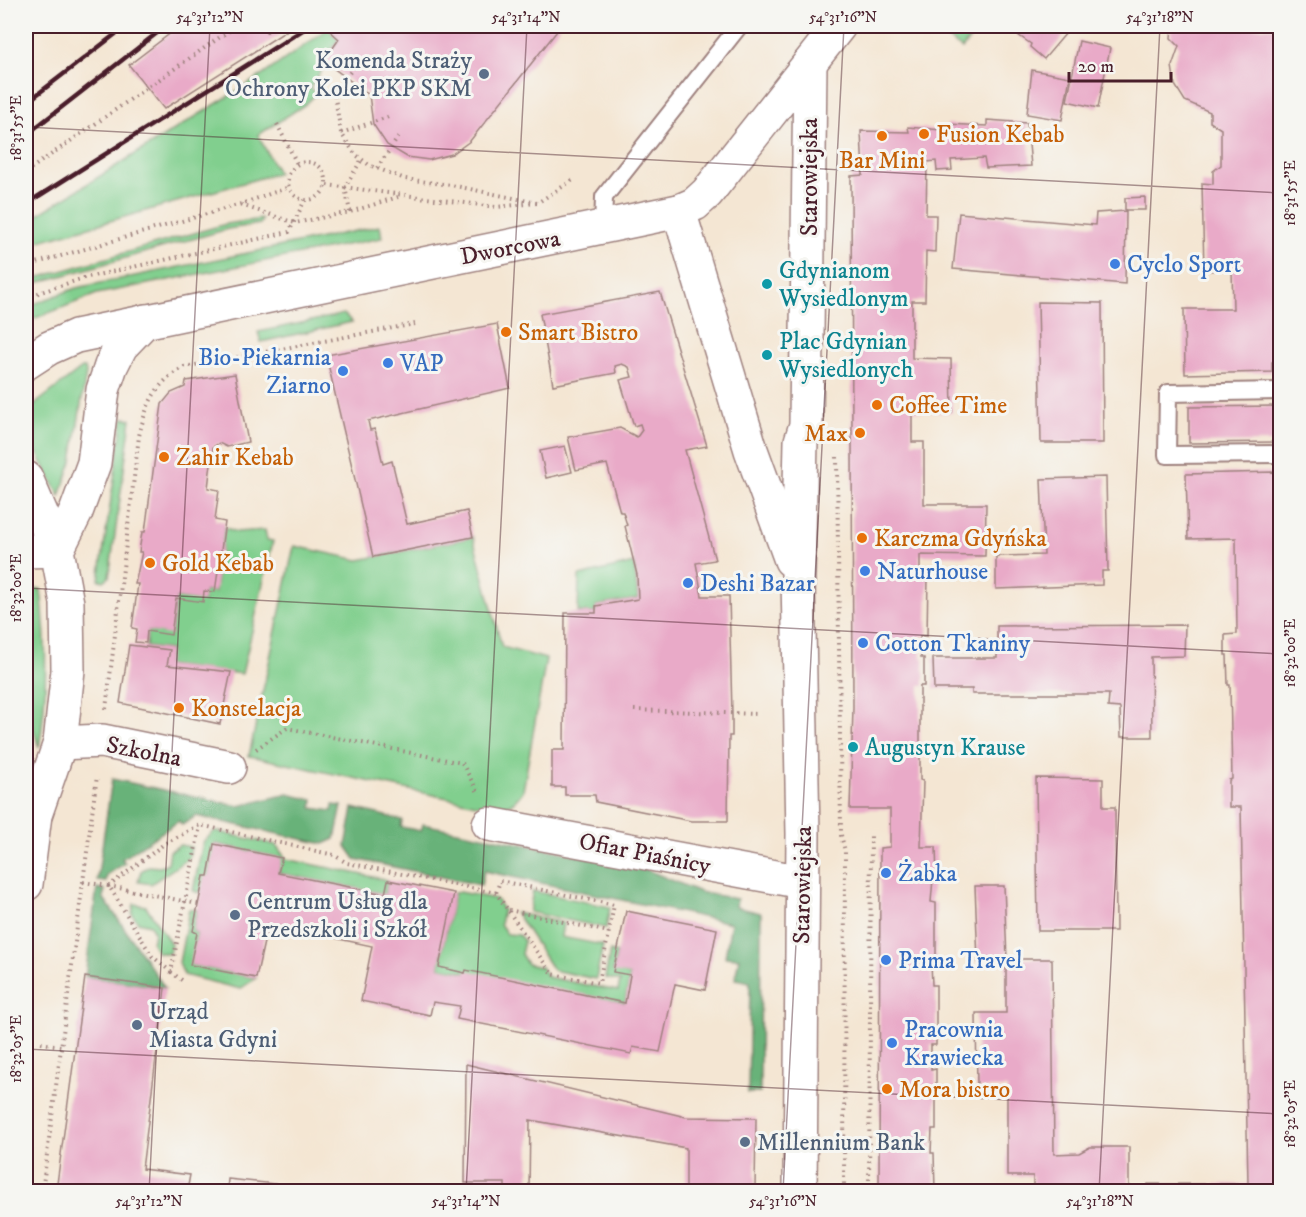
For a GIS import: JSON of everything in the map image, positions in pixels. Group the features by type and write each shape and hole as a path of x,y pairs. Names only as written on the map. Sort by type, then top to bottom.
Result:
{"street":[{"name":"Dworcowa","path":"26,363 76,336 679,211 695,204 707,193 840,26"},
{"name":"Starowiejska","path":"800,1191 802,768 798,578 801,441 806,425 810,63"},
{"name":"Starowiejska","path":"679,211 751,450 798,578"},
{"path":"41,550 76,512 94,463 103,390 111,366 121,346 145,321"},
{"path":"751,450 801,441"},
{"path":"26,478 41,550 67,603 68,625 68,670 60,743 35,814 26,885"},
{"name":"Szkolna","path":"60,743 102,741 229,767"},
{"path":"26,781 35,814"},
{"name":"Ofiar Piaśnicy","path":"493,825 802,882"}],"lane":[{"path":"603,228 604,197 739,26"},
{"path":"1281,391 1168,393 1167,455 1281,454"}],"path":[{"path":"26,172 236,26"},
{"path":"262,26 267,32 275,26"},
{"path":"358,63 334,92 341,133 355,154 377,168 405,179 452,185 537,203"},
{"path":"341,133 388,117"},
{"path":"277,124 297,164"},
{"path":"377,168 400,135"},
{"path":"343,186 362,159"},
{"path":"311,162 318,165 327,177 327,185 317,198 305,200 293,194 288,178 297,164 311,162"},
{"path":"327,185 400,197 496,207 537,203 573,180"},
{"path":"343,186 350,212"},
{"path":"26,266 241,204 289,187"},
{"path":"241,204 296,223 350,212 400,197"},
{"path":"26,297 84,278 289,232 296,223 305,200"},
{"path":"42,1191 140,436 147,408 159,385 184,366 415,324"},
{"path":"837,451 841,835 845,851 844,1191"},
{"path":"634,710 758,714"},
{"path":"229,767 287,728 462,763 493,825"},
{"path":"109,886 164,844 200,825 334,855 347,863 496,893 552,974 599,983 614,905 500,881 496,893"},
{"path":"171,972 200,825"},
{"path":"869,1191 871,834"},
{"path":"83,882 198,904"},
{"path":"109,886 152,956 183,981"},
{"path":"508,910 609,932"},
{"path":"41,1043 61,1046"}],"green space":[{"path":"939,26 980,26 962,49 936,30"},
{"path":"328,29 339,39 323,60 326,63 310,88 317,93 306,104 258,135 278,173 26,245 26,222 261,76"},
{"path":"262,219 260,224 228,229 26,286 26,281 226,224"},
{"path":"380,226 382,238 97,294 26,322 26,307 76,288"},
{"path":"344,314 352,322 261,342 258,332"},
{"path":"85,368 86,373 72,461 60,496 26,432 26,411"},
{"path":"123,418 131,419 109,577 104,581 99,580"},
{"path":"224,527 236,532 265,530 267,540 273,541 242,674 167,665 170,650 146,647 147,631 171,634 176,598 203,601 204,591 215,592"},
{"path":"473,537 502,647 546,659 523,791 516,799 505,807 496,808 249,756 294,546 359,560"},
{"path":"634,563 638,599 596,606 596,613 578,612 579,576"},
{"path":"26,588 41,589 43,609 45,688 39,748 26,703"},
{"path":"112,779 239,806 288,794 313,800 312,808 332,811 333,805 342,806 335,839 324,844 196,816 182,825 179,821 122,859 125,863 107,875 106,882 97,881"},
{"path":"353,808 402,820 401,827 421,831 423,824 645,869 700,892 737,899 736,907 761,913 760,1093 748,1093 750,982 735,979 739,958 725,957 731,923 484,871 481,885 355,859 346,846"},
{"path":"215,831 276,845 286,859 388,880 385,894 278,873 281,858 215,844 208,876 200,893 193,891 203,842"},
{"path":"180,845 191,847 189,858 151,884 138,882 141,871 149,866 160,867 168,863 170,851"},
{"path":"97,888 105,890 103,897 165,988 85,977"},
{"path":"533,891 610,907 606,928 529,912"},
{"path":"454,893 496,899 503,910 500,924 507,934 519,935 524,941 521,954 527,964 541,967 547,977 618,991 620,981 605,978 610,951 617,953 613,971 630,975 625,1003 439,967"},
{"path":"134,904 146,906 171,944 169,954 157,952 152,943 154,932 150,925 138,922 132,914"},
{"path":"189,909 197,910 193,931 197,933 191,965 256,978 240,989 184,975 179,963"},
{"path":"516,913 563,923 561,937 603,945 596,979 553,970"}],"building":[{"path":"180,26 294,26 164,109 129,65"},
{"path":"332,26 561,26 470,141 452,154 429,160 407,157 387,145 373,124 369,95 324,61 339,39 328,29"},
{"path":"1019,26 1072,26 1044,59 1030,47 1031,44 1015,33"},
{"path":"1172,26 1280,28 1280,362 1272,362 1272,372 1185,374 1184,309 1233,309 1232,270 1204,271 1202,183 1213,184 1213,171 1221,165 1221,129 1210,122 1210,112 1185,101 1175,85 1172,66 1179,46 1171,38"},
{"path":"1079,41 1110,48 1098,108 1067,101"},
{"path":"1032,70 1070,77 1062,120 1027,114"},
{"path":"987,120 1027,123 1031,166 986,168 984,158 951,160 952,170 937,171 936,161 927,162 926,215 936,215 935,252 926,251 925,301 912,301 912,358 951,359 952,413 912,411 912,442 924,442 924,504 986,504 985,556 920,555 920,576 928,576 927,636 920,636 921,658 924,658 924,686 920,686 920,780 923,781 921,847 936,847 937,879 933,879 931,902 936,903 936,961 931,963 932,985 936,985 936,1045 931,1045 931,1070 936,1069 936,1129 932,1129 931,1153 934,1153 935,1191 879,1191 880,848 890,847 890,809 850,809 853,708 851,176 863,175 861,131 909,132 908,127 942,130 947,129 947,124 987,126"},
{"path":"1145,197 1145,210 1125,210 1125,198"},
{"path":"1126,211 1125,284 953,269 959,213 1095,225 1096,213"},
{"path":"660,292 707,446 685,450 715,560 696,563 702,596 729,596 732,736 729,736 728,821 691,821 596,802 595,795 565,795 565,787 552,787 552,750 564,750 565,613 596,613 596,606 638,599 637,575 625,526 627,525 623,512 620,512 607,464 576,470 568,437 620,428 637,437 642,430 640,424 634,426 620,380 632,377 629,367 622,364 615,366 616,373 553,385 540,314"},
{"path":"1038,302 1102,303 1103,443 1041,443"},
{"path":"497,324 510,388 368,421 370,430 375,429 383,464 392,461 407,524 467,511 473,537 373,557 326,355"},
{"path":"235,374 248,442 227,447 219,443 213,447 208,488 219,490 215,520 225,522 215,592 204,591 203,602 176,598 171,635 147,631 146,643 135,642 137,629 132,628 138,584 135,584 142,552 139,552 142,532 145,532 162,404 171,393 185,387 186,381"},
{"path":"1280,406 1280,442 1189,443 1189,407"},
{"path":"565,446 572,472 546,478 540,451"},
{"path":"1275,472 1275,483 1280,483 1280,1191 1149,1191 1148,1184 1248,1184 1241,807 1229,807 1229,780 1232,779 1230,685 1228,685 1227,655 1225,655 1225,635 1237,634 1236,538 1188,539 1186,474"},
{"path":"1106,477 1108,571 1102,571 1102,585 996,589 996,556 1044,555 1041,479"},
{"path":"1185,625 1184,656 1151,657 1152,737 1121,737 1120,708 1108,707 1109,694 972,694 972,689 934,689 933,658 997,658 997,626"},
{"path":"129,645 170,650 167,665 231,672 220,724 120,703"},
{"path":"1036,778 1103,779 1103,807 1115,807 1116,931 1038,931"},
{"path":"214,844 282,858 278,873 385,894 388,880 454,893 439,967 465,973 466,970 625,1003 630,975 613,972 626,911 717,929 705,990 675,984 660,1052 633,1047 631,1054 457,1019 460,1006 433,1002 430,1015 361,1001 372,946 268,924 256,978 190,965 197,933 193,931 197,910 204,876 208,876"},
{"path":"975,886 1004,886 1007,959 1052,959 1054,1154 1079,1153 1090,1147 1129,1147 1129,1191 1033,1191 1033,1176 1007,1176 1007,1088 977,1088 976,1013 1006,1013 1006,961 978,962"},
{"path":"85,977 165,988 142,1169 190,1175 187,1191 56,1191"},
{"path":"466,1064 686,1117 756,1118 755,1191 686,1191 686,1148 530,1120 529,1191 505,1191 505,1183 465,1183"},
{"path":"228,1179 330,1190 330,1191 227,1191"}],"railway":[{"path":"26,36 36,26"},
{"path":"26,103 126,26"},
{"path":"26,135 166,26"},
{"path":"26,204 309,26"}],"place":[{"name":"Komenda Straży Ochrony Kolei PKP SKM","path":"484,74"},
{"name":"Fusion Kebab","path":"924,134"},
{"name":"Bar Mini","path":"882,136"},
{"name":"Cyclo Sport","path":"1115,264"},
{"name":"Gdynianom Wysiedlonym","path":"767,284"},
{"name":"Smart Bistro","path":"506,332"},
{"name":"Plac Gdynian Wysiedlonych","path":"767,355"},
{"name":"VAP","path":"388,363"},
{"name":"Bio-Piekarnia Ziarno","path":"343,371"},
{"name":"Coffee Time","path":"877,405"},
{"name":"Max","path":"860,433"},
{"name":"Zahir Kebab","path":"164,457"},
{"name":"Karczma Gdyńska","path":"862,538"},
{"name":"Gold Kebab","path":"150,563"},
{"name":"Naturhouse","path":"865,571"},
{"name":"Deshi Bazar","path":"688,583"},
{"name":"Cotton Tkaniny","path":"863,643"},
{"name":"Konstelacja","path":"179,708"},
{"name":"Augustyn Krause","path":"853,747"},
{"name":"Żabka","path":"886,873"},
{"name":"Centrum Usług dla Przedszkoli i Szkół","path":"235,915"},
{"name":"Prima Travel","path":"886,960"},
{"name":"Urząd Miasta Gdyni","path":"137,1025"},
{"name":"Pracownia Krawiecka","path":"892,1043"},
{"name":"Mora bistro","path":"887,1089"},
{"name":"Millennium Bank","path":"745,1142"}]}
